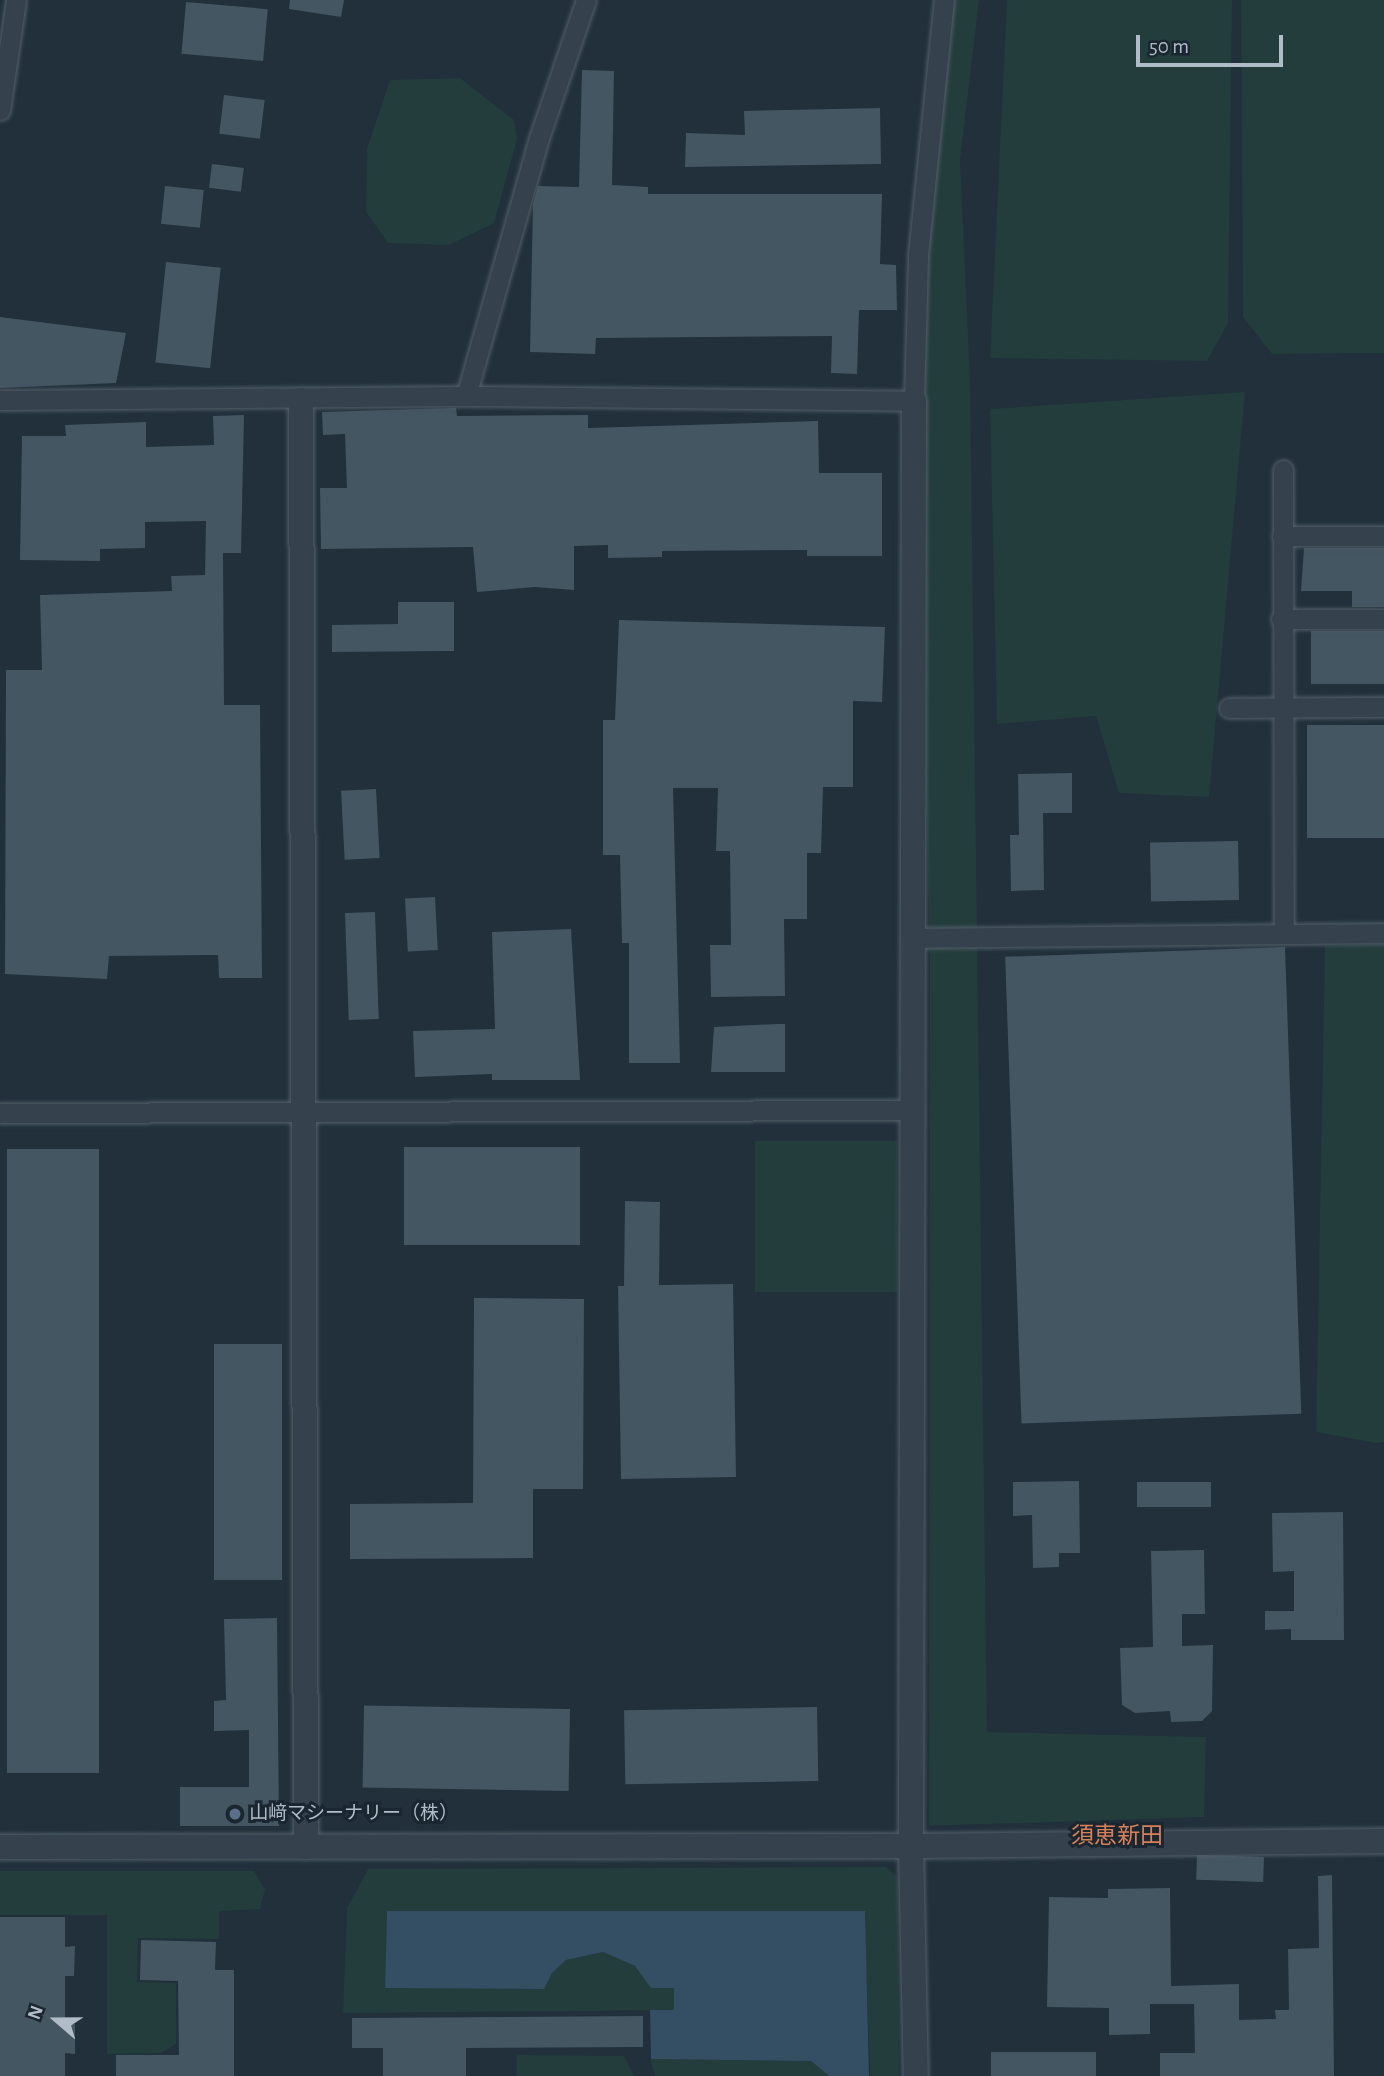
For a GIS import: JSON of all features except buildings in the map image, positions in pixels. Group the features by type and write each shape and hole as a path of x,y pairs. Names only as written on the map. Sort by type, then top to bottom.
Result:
{"street":[{"path":"0,110 16,0"},
{"path":"466,396 539,138 586,0"},
{"path":"916,2076 911,1846 914,401 918,255 944,0"},
{"path":"0,400 302,400 466,396 914,401"},
{"path":"302,400 306,1847"},
{"path":"1283,470 1281,709 1284,934"},
{"path":"1282,536 1384,536"},
{"path":"1281,619 1384,619"},
{"path":"1229,708 1384,707"},
{"path":"913,938 1384,933"},
{"path":"0,1113 912,1110"},
{"path":"0,1847 911,1846 1384,1841"}],"green space":[{"path":"952,0 979,0 960,160 970,378 987,1732 1206,1737 1204,1817 929,1826 930,945 915,354"},
{"path":"1007,0 1232,0 1228,323 1207,361 990,358"},
{"path":"1241,0 1384,0 1384,353 1272,354 1243,317"},
{"path":"460,78 514,120 517,139 494,223 449,245 388,243 366,212 367,148 390,80"},
{"path":"1245,392 1209,797 1119,793 1096,716 997,724 990,409"},
{"path":"1384,944 1384,1442 1376,1443 1316,1432 1325,946"},
{"path":"755,1141 897,1141 897,1292 755,1292"},
{"path":"886,1867 897,1877 899,2076 870,2076 864,1911 387,1911 385,1987 552,1972 566,1960 603,1952 635,1966 651,1988 674,1987 674,2010 343,2013 347,1908 368,1869"},
{"path":"0,1871 254,1871 265,1889 260,1909 219,1911 219,1939 138,1938 137,1982 176,1983 176,2044 161,2053 107,2054 107,1915 0,1915"},
{"path":"517,2055 624,2056 634,2076 516,2076"},
{"path":"650,2059 811,2061 829,2076 655,2076"}],"water":[{"path":"387,1911 865,1911 869,2076 829,2076 811,2061 651,2059 650,2010 674,2010 674,1988 651,1988 635,1966 603,1952 566,1960 552,1973 544,1989 385,1988"}],"place":[{"name":"山﨑マシーナリー（株）","path":"235,1814"}],"district":[{"name":"須恵新田","path":"1117,1837"}]}
